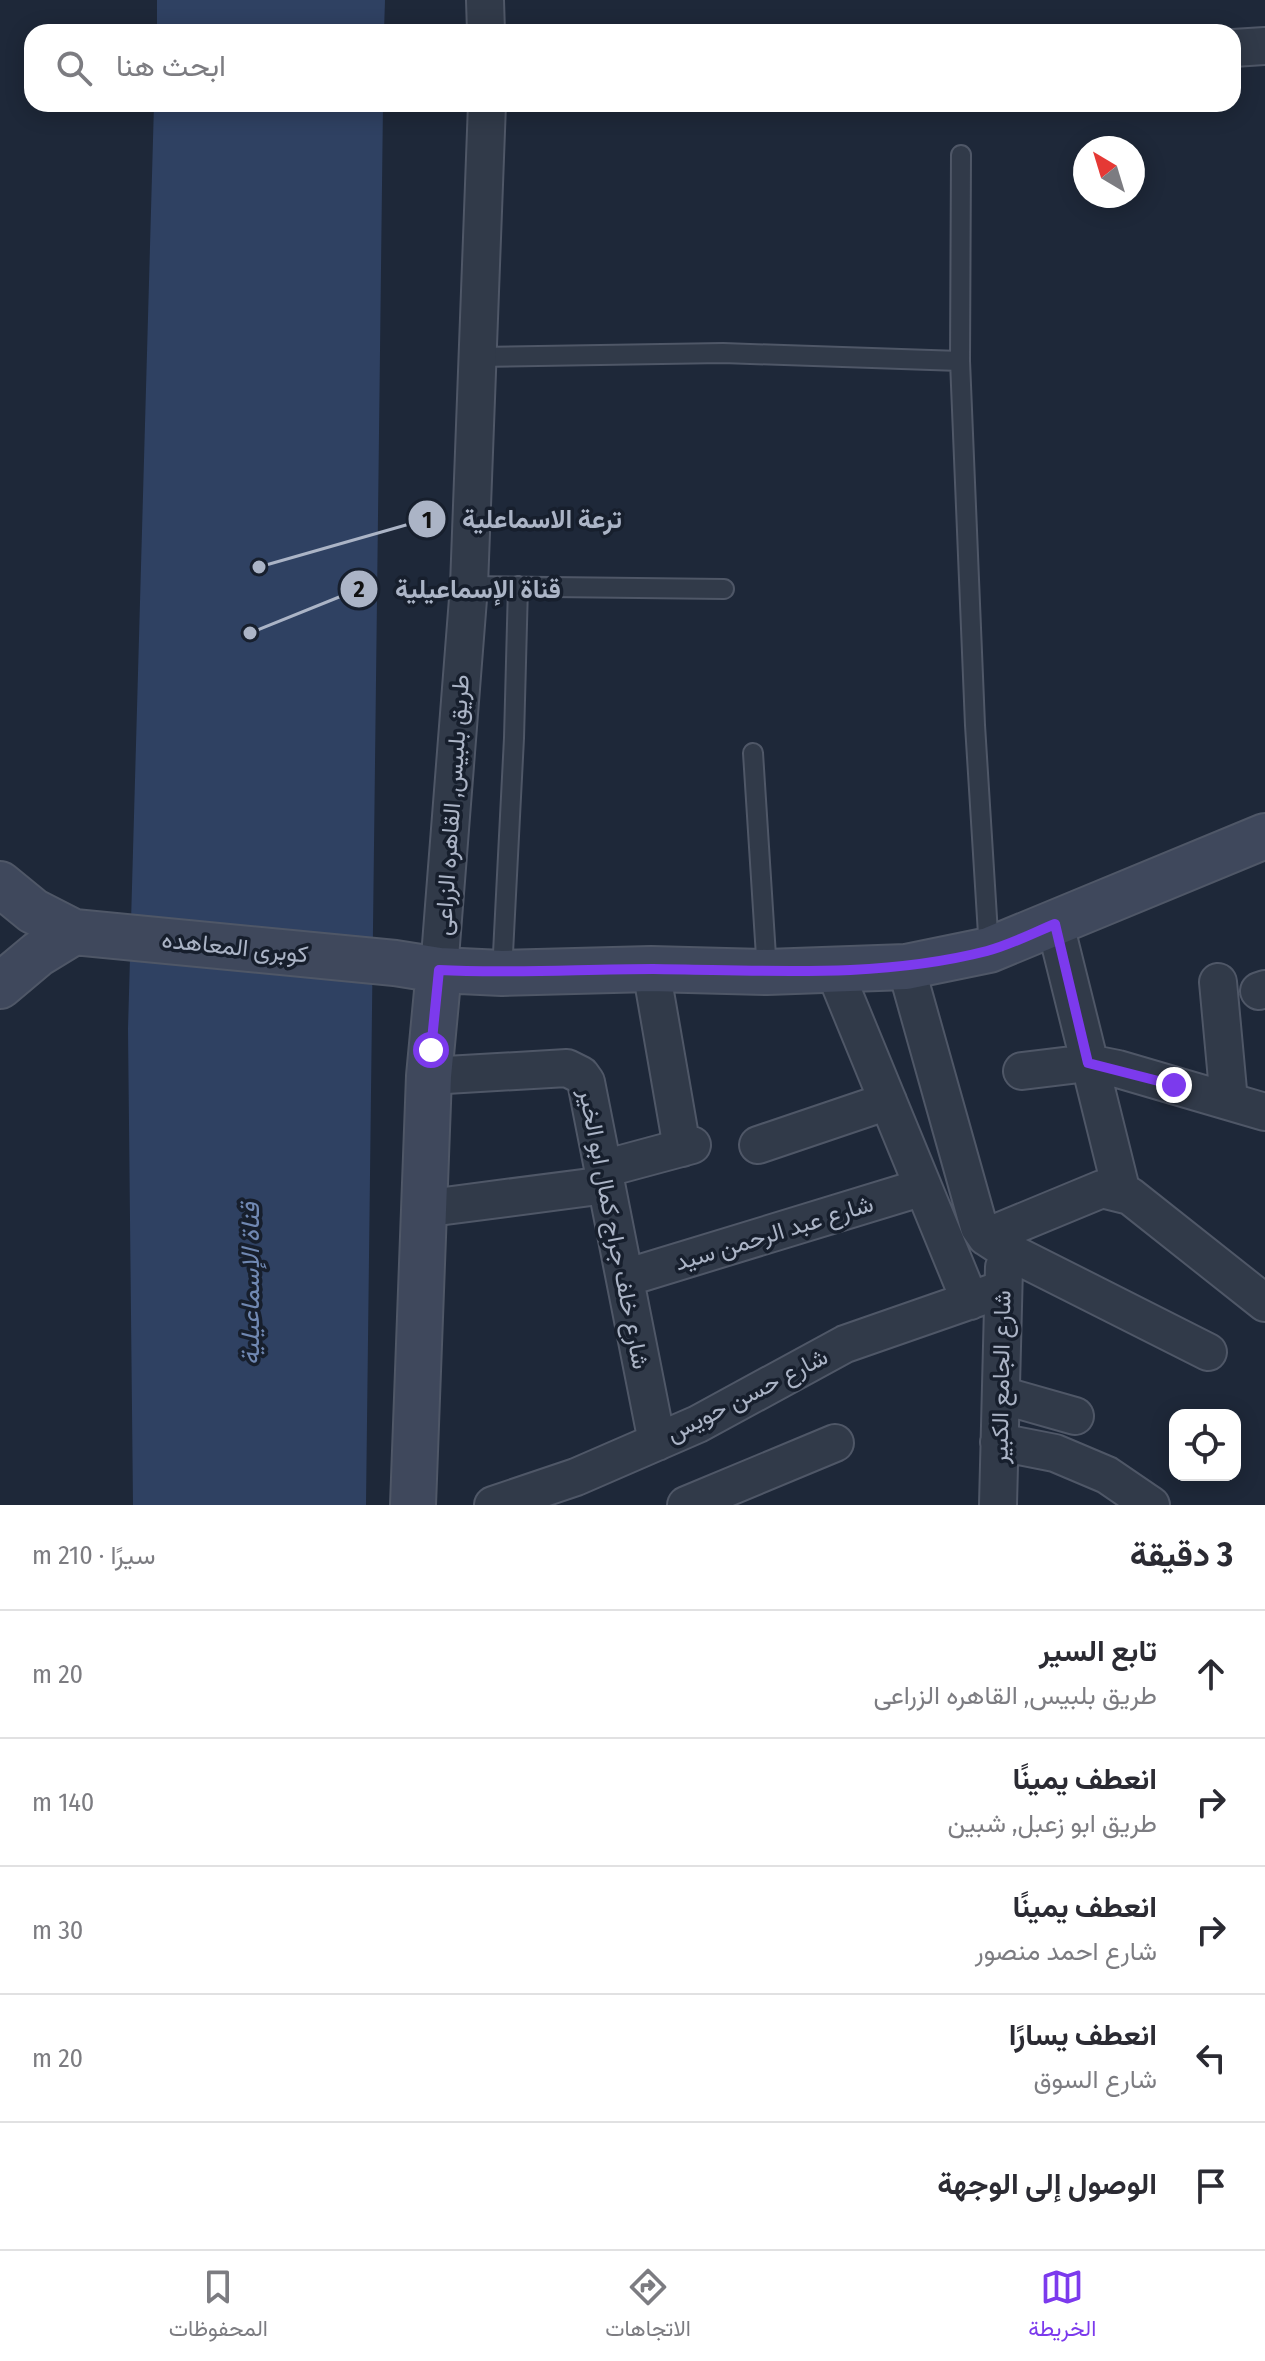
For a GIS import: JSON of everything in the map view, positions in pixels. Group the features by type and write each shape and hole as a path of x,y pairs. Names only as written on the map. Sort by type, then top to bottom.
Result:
{"main road":[{"name":"كوبرى المعاهده","path":"0,884 33,911 92,933 439,970 502,973 651,969 834,970 906,967 989,950 1265,836"},
{"path":"0,986 38,954 92,933"},
{"name":"طريق بلبيس, القاهره الزراعى","path":"413,1505 422,1209 429,1076 439,970"}],"street":[{"path":"485,0 486,24"},
{"path":"1241,48 1265,46"},
{"name":"طريق بلبيس, القاهره الزراعى","path":"439,970 469,586 487,112"},
{"path":"1055,924 1122,1193"},
{"path":"906,967 979,1227 996,1243 1208,1352"},
{"path":"422,1209 605,1177 687,1146 651,969"},
{"path":"834,970 923,1187 986,1295"},
{"path":"1218,982 1229,1101"},
{"path":"1022,1071 1088,1063 1265,1112"},
{"name":"شارع خلف جراج كمال ابو الخير","path":"429,1076 559,1068 575,1071 586,1082 657,1442"},
{"path":"758,1145 888,1101"},
{"name":"شارع عبد الرحمن سيد","path":"625,1278 923,1187"},
{"path":"996,1243 1102,1189 1122,1193 1130,1196 1265,1303"},
{"name":"شارع الجامع الكبير","path":"996,1243 986,1295 1001,1395 998,1505"},
{"name":"شارع حسن حويس","path":"493,1505 538,1498 576,1477 698,1424 845,1344 986,1295"},
{"path":"1001,1395 1075,1416"},
{"path":"999,1442 1055,1453 1107,1475 1151,1505"},
{"path":"686,1505 835,1443"}],"lane":[{"path":"961,155 960,361 975,725 989,950"},
{"path":"479,357 723,353 960,361"},
{"path":"469,586 724,589"},
{"path":"502,973 518,586"},
{"path":"753,753 767,972"}],"water":[{"path":"157,0 385,0 384,24 157,24"},
{"path":"154,112 383,112 366,1505 133,1505 128,1029"}],"place":[{"name":"ترعة الاسماعلية","path":"259,567"},
{"name":"قناة الإسماعيلية","path":"250,633"}],"route":[{"path":"431,1050 439,970 502,973 651,969 767,972 906,967 989,950 1055,924 1088,1063 1174,1085"}]}
